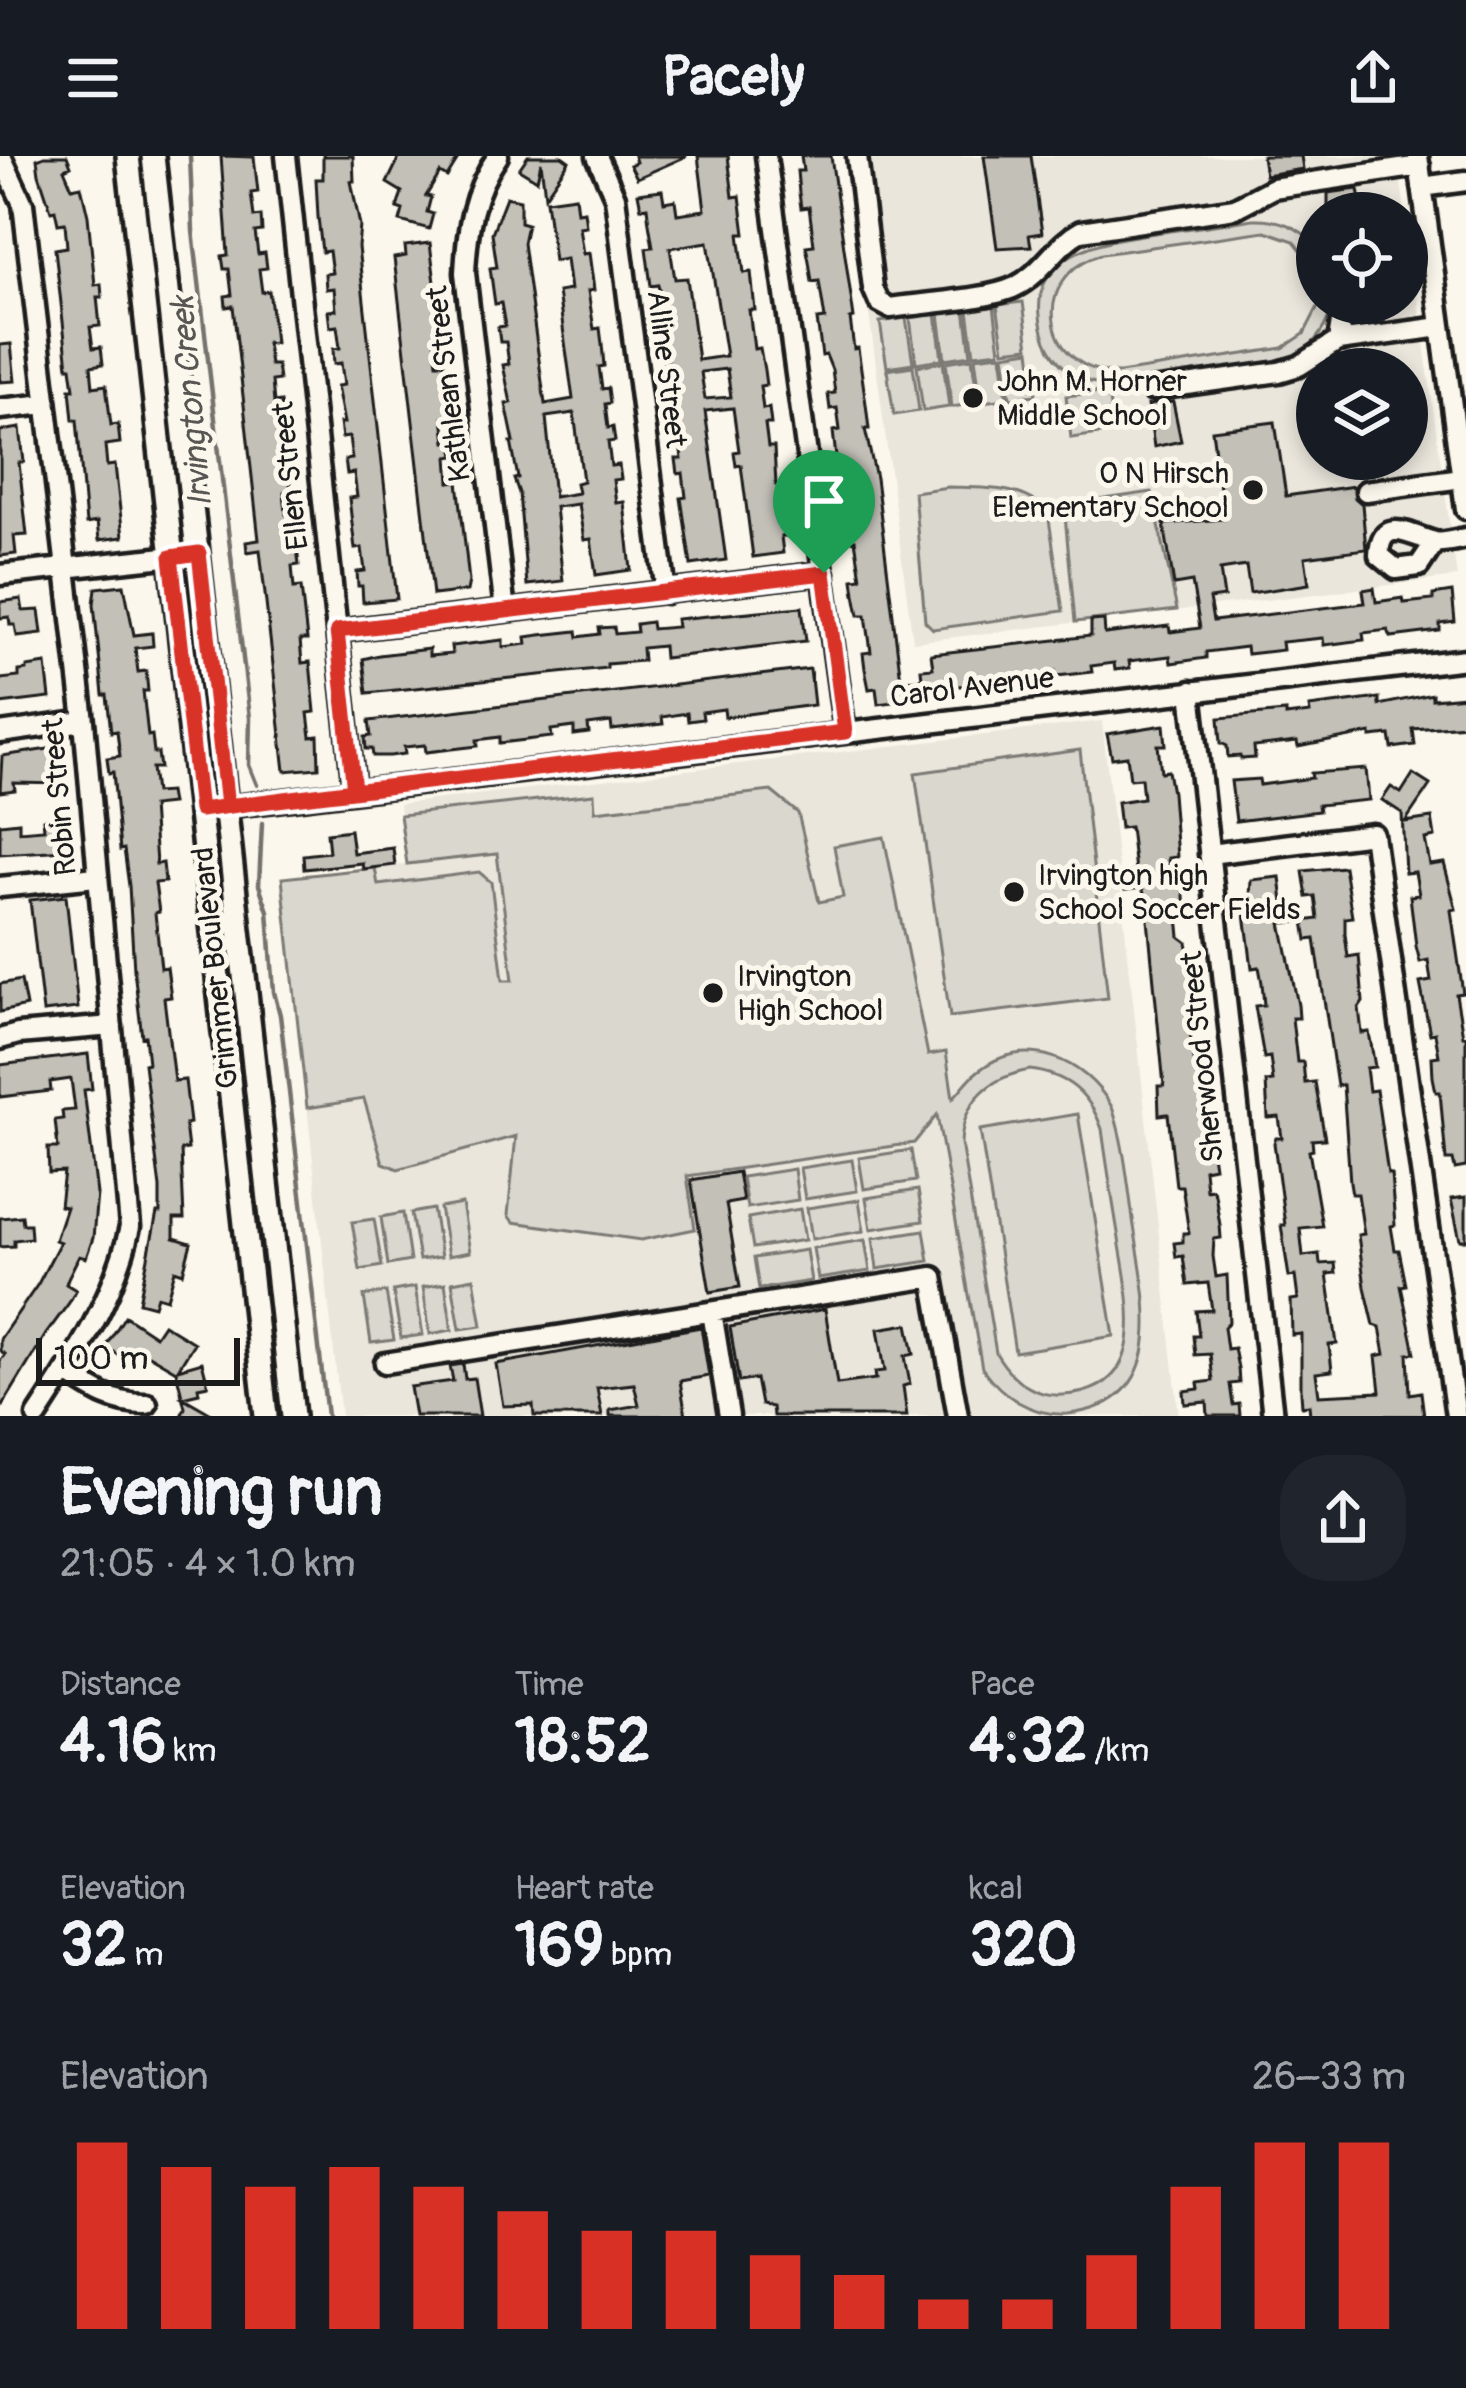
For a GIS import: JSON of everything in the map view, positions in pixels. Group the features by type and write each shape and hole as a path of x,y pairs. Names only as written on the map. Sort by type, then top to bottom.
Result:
{"main road":[{"name":"Grimmer Boulevard","path":"128,156 266,1416"},
{"name":"Grimmer Boulevard","path":"153,156 293,1416"}],"street":[{"name":"Robin Street","path":"1,156 23,204 84,721 130,1227 121,1270 38,1416"},
{"name":"Ellen Street","path":"286,156 354,790"},
{"name":"Kathlean Street","path":"498,156 474,197 465,273 505,611"},
{"name":"Alline Street","path":"597,156 615,196 666,593"},
{"path":"766,156 845,732"},
{"path":"857,156 873,288 879,302 890,308 1012,289 1082,231 1235,208 1273,188 1419,161 1464,493 1366,491"},
{"path":"1422,187 1466,181"},
{"path":"1339,340 1341,324"},
{"path":"1151,391 1279,372 1300,366 1339,340 1441,327"},
{"path":"0,409 46,404"},
{"path":"1435,542 1466,538"},
{"path":"0,574 199,553"},
{"path":"337,631 824,573"},
{"name":"Carol Avenue","path":"200,810 1466,658"},
{"name":"Sherwood Street","path":"1191,691 1273,1416"},
{"path":"0,733 84,721"},
{"path":"1209,854 1373,834 1456,1416"},
{"path":"0,887 96,877"},
{"path":"0,1039 112,1026"},
{"path":"385,1363 933,1277 958,1416"},
{"path":"712,1312 729,1416"},
{"path":"66,1372 100,1395 127,1405 147,1403"}],"shaded area":[{"name":"John M. Horner Middle School","path":"848,156 1398,156 1402,192 1296,192 1296,324 1421,324 1425,348 1296,348 1296,480 1428,480 1428,372 1457,577 913,642"},
{"path":"1253,219 1296,229 1296,244 1265,231 1102,254 1078,265 1062,282 1054,302 1054,322 1074,358 1094,369 1120,373 1283,348 1304,334 1309,324 1325,324 1307,348 1296,348 1296,355 1258,366 1132,384 1082,379 1054,356 1043,332 1040,304 1045,282 1074,254 1118,239"},
{"path":"1023,302 1029,347 1004,350 997,305"},
{"path":"994,306 1000,351 974,354 968,310"},
{"path":"965,310 971,355 945,359 939,314"},
{"path":"936,314 942,359 916,363 910,318"},
{"path":"906,318 913,363 887,367 880,322"},
{"path":"1030,350 1036,395 1010,398 1004,354"},
{"path":"1001,354 1007,399 981,402 975,357"},
{"path":"972,358 978,403 952,407 946,362"},
{"path":"943,362 949,407 923,411 917,366"},
{"path":"913,366 919,411 894,415 887,370"},
{"path":"1108,391 1113,432 1071,438 1066,396"},
{"path":"948,487 1015,493 1048,513 1063,611 933,629 925,621 914,492"},
{"path":"1152,492 1177,610 1075,622 1064,505"},
{"name":"Irvington High School","path":"1102,721 1179,1416 341,1416 282,878 406,864 399,804"},
{"name":"Irvington high School Soccer Fields","path":"1080,750 1108,998 950,1017 915,773"},
{"path":"771,791 798,813 819,902 843,897 834,846 884,837 928,1055 946,1052 953,1098 974,1074 996,1060 1034,1053 1053,1057 1086,1076 1112,1107 1126,1166 1146,1314 1145,1343 1125,1390 1102,1406 1068,1414 1042,1412 1019,1402 982,1368 937,1115 914,1143 687,1176 695,1229 641,1240 513,1222 508,1215 516,1136 398,1169 383,1163 364,1099 307,1108 282,878 375,868 378,885 479,872 491,882 503,980 513,980 497,854 407,864 400,815 594,794 595,811","holes":["1043,1072 1075,1088 1091,1105 1102,1129 1129,1313 1123,1359 1111,1377 1092,1389 1063,1395 1042,1393 1023,1384 996,1353 961,1143 967,1114 981,1093 1016,1073"]},
{"path":"1078,1114 1114,1336 1015,1352 980,1130"},
{"path":"911,1150 916,1181 864,1189 859,1158"},
{"path":"852,1160 857,1191 805,1199 800,1168"},
{"path":"794,1169 798,1200 747,1208 742,1177"},
{"path":"918,1190 923,1221 871,1229 866,1198"},
{"path":"859,1200 864,1231 812,1239 807,1208"},
{"path":"462,1204 470,1252 448,1256 440,1208"},
{"path":"433,1209 441,1257 419,1260 411,1213"},
{"path":"800,1209 805,1240 753,1248 748,1218"},
{"path":"403,1213 410,1261 388,1265 381,1217"},
{"path":"374,1219 382,1266 360,1270 352,1222"},
{"path":"924,1230 929,1261 877,1269 873,1238"},
{"path":"865,1240 870,1271 818,1279 813,1248"},
{"path":"806,1250 811,1281 759,1289 754,1258"},
{"path":"474,1278 482,1326 460,1329 452,1282"},
{"path":"445,1283 452,1330 430,1334 423,1287"},
{"path":"415,1287 423,1335 401,1338 393,1291"},
{"path":"386,1292 394,1340 371,1343 364,1296"}],"building":[{"path":"67,156 71,166 64,169 72,188 81,186 88,216 95,285 101,284 102,297 97,297 100,326 90,327 93,348 101,347 103,364 91,366 93,387 106,385 111,425 118,424 120,443 105,445 107,466 115,465 123,537 99,540 97,522 86,524 55,249 67,247 65,223 58,224 55,210 51,211 39,174 37,159"},
{"path":"221,156 254,157 258,192 251,193 254,217 261,216 262,231 255,232 258,254 265,253 267,268 259,269 262,292 269,291 271,305 275,343 267,343 270,365 277,365 279,380 272,381 274,403 281,402 283,416 275,417 278,440 286,439 291,491 284,492 286,514 293,513 299,565 292,566 294,588 301,587 307,640 300,640 302,663 310,662 315,712 308,713 311,737 318,736 319,768 285,771 260,550 247,552 246,542 259,540 233,306 226,307 225,296 232,295 222,256 228,255"},
{"path":"323,156 353,156 351,181 360,226 358,247 397,599 363,602 362,586 358,586 357,572 365,571 362,548 355,549 349,498 357,497 354,473 347,474 345,460 352,459 349,437 342,438 337,386 344,385 333,349 340,348 337,326 330,327 328,311 336,310 334,288 326,289 325,274 332,273 329,251 322,252 318,217 316,179 323,179"},
{"path":"400,156 460,156 447,177 440,173 426,196 431,197 427,212 433,214 429,229 400,221 403,210 397,208 402,192 387,183"},
{"path":"528,156 562,156 569,161 545,196 541,162 537,180 519,169"},
{"path":"634,156 687,156 637,178 630,165 636,162"},
{"path":"698,156 728,156 733,197 740,196 744,273 751,272 755,310 749,310 754,349 760,348 764,370 766,385 760,386 763,409 769,408 768,447 774,447 776,485 780,485 782,499 776,500 779,522 785,521 787,536 781,536 783,553 753,557 741,465 736,466 734,452 739,451 733,408 705,411 726,560 691,565 681,498 686,497 683,473 678,474 676,459 682,459 679,436 672,437 670,422 677,421 673,398 668,398 668,360 662,361 657,324 664,323 661,299 658,285 651,286 646,248 653,247 647,207 641,208 638,193 662,190 664,202 675,200 677,214 705,210","holes":["708,242 726,356 698,360 687,278 675,279 670,248","727,369 731,397 705,399 701,372"]},
{"path":"801,156 831,156 901,680 922,679 921,669 933,668 931,654 1091,636 1091,621 1104,620 1105,634 1169,626 1170,632 1200,628 1192,582 1174,585 1164,524 1224,519 1212,430 1275,422 1286,496 1354,486 1355,498 1362,504 1366,549 1305,557 1309,584 1250,593 1246,566 1220,570 1224,597 1209,599 1213,621 1365,603 1363,590 1374,588 1376,602 1433,600 1433,595 1452,592 1455,622 1440,624 1440,631 1391,637 1388,630 1363,633 1364,640 1324,645 1323,638 1282,642 1283,650 1247,654 1246,647 1171,663 1170,656 1129,661 1130,668 1115,670 1114,663 1091,666 1092,672 1056,676 1055,671 999,683 998,676 977,679 977,685 938,687 939,691 914,694 915,699 878,704 876,688 869,689 865,669 863,653 871,652 866,615 859,615 855,594 853,579 861,578 855,540 848,541 844,505 851,504 845,466 837,467 833,431 840,430 837,408 830,409 828,394 835,393 832,370 826,355 822,356 817,320 825,319 819,281 812,282 806,246 814,245 809,207 801,208 797,171 803,171"},
{"path":"984,156 1031,156 1042,233 1029,235 1031,246 997,248"},
{"path":"1262,156 1301,156 1303,169 1265,175"},
{"path":"575,196 577,212 584,211 586,226 579,227 583,254 589,253 594,290 588,291 594,329 600,328 604,366 599,367 602,389 608,388 608,428 613,427 615,441 608,442 611,466 619,465 621,479 613,480 616,503 624,502 631,570 596,575 591,539 584,540 578,504 555,507 563,581 527,585 506,404 511,403 503,365 509,364 498,327 505,326 501,303 495,304 490,268 497,267 492,233 506,197 520,200 520,222 527,224 523,243 545,404 573,399 558,292 570,290 566,259 554,261 546,200","holes":["574,413 583,481 576,483 578,493 554,497 546,417"]},
{"path":"430,243 442,338 434,339 437,363 444,363 450,417 443,418 446,442 453,442 455,456 448,457 450,482 458,481 469,581 467,591 433,595 394,258 406,256 405,246"},
{"path":"11,344 15,381 0,382 0,345"},
{"path":"1173,402 1181,441 1154,447 1148,405"},
{"path":"20,428 27,535 14,536 16,554 0,556 0,431"},
{"path":"124,585 134,635 152,633 153,646 135,648 138,672 146,671 148,691 143,691 148,736 152,735 154,753 158,753 160,768 152,768 155,793 169,792 171,804 152,806 156,864 163,863 165,882 155,883 159,912 155,913 161,968 167,967 171,997 164,998 174,1081 185,1080 190,1123 185,1124 188,1149 181,1150 184,1219 174,1219 174,1238 191,1243 183,1273 175,1270 167,1299 157,1296 154,1306 139,1302 160,1213 160,1188 134,970 129,886 107,758 120,756 117,731 111,732 107,695 103,695 94,604 96,588"},
{"path":"21,599 23,611 39,610 42,633 17,636 9,617 0,618 0,602"},
{"path":"802,607 806,641 664,658 663,646 642,648 643,661 607,664 607,668 367,693 363,659 379,655 429,649 429,656 452,654 451,646 503,640 503,647 527,644 526,637 540,635 577,631 578,637 614,627 615,634 637,632 636,624 651,622 652,629 677,627 676,619"},
{"path":"46,664 50,698 0,704 0,679 19,677 19,671 27,667"},
{"path":"810,669 814,705 725,717 724,709 702,712 703,719 688,721 687,713 662,717 663,724 612,730 611,722 588,725 589,733 574,735 574,727 551,730 552,737 500,743 500,737 477,740 478,746 426,752 425,745 404,747 405,754 390,756 373,756 372,749 366,749 369,721"},
{"path":"1432,694 1432,699 1466,696 1466,725 1413,729 1415,745 1392,748 1390,735 1371,737 1371,733 1298,747 1297,742 1254,747 1255,758 1241,759 1228,757 1227,746 1221,743 1219,718 1286,712 1286,716 1310,713 1309,707 1379,698 1379,705"},
{"path":"1164,725 1166,745 1158,745 1161,772 1168,771 1172,793 1177,857 1168,858 1171,881 1182,880 1184,895 1185,915 1178,916 1180,937 1187,942 1197,1021 1190,1022 1190,1032 1193,1059 1202,1058 1202,1133 1209,1133 1214,1167 1204,1169 1206,1190 1215,1194 1220,1225 1221,1238 1214,1239 1213,1256 1216,1277 1227,1275 1229,1322 1224,1327 1227,1349 1234,1348 1238,1368 1239,1383 1230,1384 1240,1416 1208,1416 1207,1402 1185,1404 1184,1391 1213,1381 1210,1354 1195,1355 1193,1336 1199,1336 1196,1311 1212,1310 1208,1283 1187,1285 1183,1256 1176,1257 1174,1243 1183,1242 1183,1233 1189,1233 1182,1186 1176,1186 1168,1114 1159,1115 1158,1086 1164,1086 1146,899 1142,888 1125,890 1123,873 1135,871 1130,827 1120,828 1117,802 1143,798 1141,778 1130,779 1127,756 1112,758 1107,734"},
{"path":"55,748 63,784 14,783 15,790 0,792 2,756"},
{"path":"1366,769 1369,800 1236,821 1231,781 1259,779 1260,785 1312,778 1311,773"},
{"path":"1413,774 1430,785 1405,822 1432,818 1435,837 1425,839 1430,865 1444,863 1456,909 1451,910 1463,993 1456,994 1466,1036 1466,1167 1455,1169 1453,1160 1446,1160 1440,1092 1436,1092 1433,1077 1432,1057 1439,1056 1420,983 1431,981 1428,960 1420,962 1416,946 1410,896 1419,895 1415,872 1405,873 1402,813 1382,800 1391,787 1401,793"},
{"path":"62,817 66,850 0,854 0,824 19,822 19,831 44,829 43,819"},
{"path":"350,830 353,853 393,848 395,865 304,869 303,855 329,852 327,833"},
{"path":"1344,867 1352,917 1345,918 1348,957 1359,955 1362,1033 1369,1032 1375,1067 1366,1068 1369,1091 1376,1090 1391,1174 1395,1225 1391,1226 1406,1285 1401,1286 1415,1353 1408,1354 1410,1394 1421,1392 1424,1416 1310,1415 1309,1405 1302,1406 1301,1334 1292,1335 1291,1300 1298,1299 1295,1276 1289,1277 1281,1225 1285,1225 1274,1143 1282,1138 1279,1117 1268,1118 1266,1082 1273,1081 1255,1006 1264,1005 1262,983 1259,967 1252,968 1243,898 1250,897 1251,880 1280,877 1284,910 1294,909 1296,922 1281,923 1298,1005 1299,1018 1292,1018 1297,1062 1303,1062 1305,1083 1315,1082 1325,1139 1312,1140 1309,1151 1322,1226 1300,1228 1303,1256 1319,1254 1320,1264 1335,1263 1336,1273 1327,1274 1337,1344 1329,1345 1332,1371 1316,1373 1319,1395 1380,1392 1376,1356 1385,1354 1365,1287 1358,1235 1364,1234 1358,1194 1352,1194 1350,1182 1343,1085 1337,1086 1315,939 1307,940 1304,921 1318,919 1315,896 1307,897 1303,871"},
{"path":"66,896 78,1008 43,1012 30,900"},
{"path":"21,980 26,1006 0,1012 0,984"},
{"path":"88,1054 92,1089 84,1090 97,1194 93,1238 86,1258 79,1256 68,1278 66,1284 76,1290 69,1303 0,1410 0,1361 5,1354 0,1351 0,1339 60,1242 55,1240 66,1207 60,1206 64,1172 49,1173 48,1148 58,1148 55,1120 63,1119 62,1111 75,1110 71,1079 50,1082 51,1091 0,1097 0,1065"},
{"path":"738,1172 743,1201 726,1204 740,1287 710,1292 691,1180"},
{"path":"1466,1197 1466,1240 1460,1240 1451,1199"},
{"path":"22,1216 23,1224 30,1224 31,1238 0,1247 0,1218"},
{"path":"825,1309 837,1384 876,1379 875,1372 885,1371 878,1329 908,1324 914,1354 905,1356 910,1384 903,1386 907,1416 773,1416 772,1407 761,1405 756,1379 739,1382 730,1327"},
{"path":"125,1316 155,1336 163,1324 194,1343 178,1369 202,1362 208,1385 182,1397 176,1371 140,1350 132,1363 105,1347"},
{"path":"701,1327 709,1376 680,1381 686,1416 610,1416 610,1410 639,1405 634,1384 597,1388 602,1416 534,1416 533,1405 503,1406 496,1364"},
{"path":"463,1364 465,1379 474,1378 480,1416 415,1416 410,1387 453,1381 450,1366"},
{"path":"182,1397 215,1416 181,1416"}],"waterway":[{"name":"Irvington Creek","path":"190,156 193,231 250,718 249,765 257,785"},
{"name":"Irvington Creek","path":"262,823 259,885 268,911 327,1416"}],"place":[{"name":"John M. Horner Middle School","path":"973,398"},
{"name":"O N Hirsch Elementary School","path":"1253,490"},
{"name":"Irvington high School Soccer Fields","path":"1014,892"},
{"name":"Irvington High School","path":"713,993"}],"route":[{"path":"824,573 337,631 354,790 200,810 171,557 199,553 227,806 354,790 845,732 824,573"}]}
